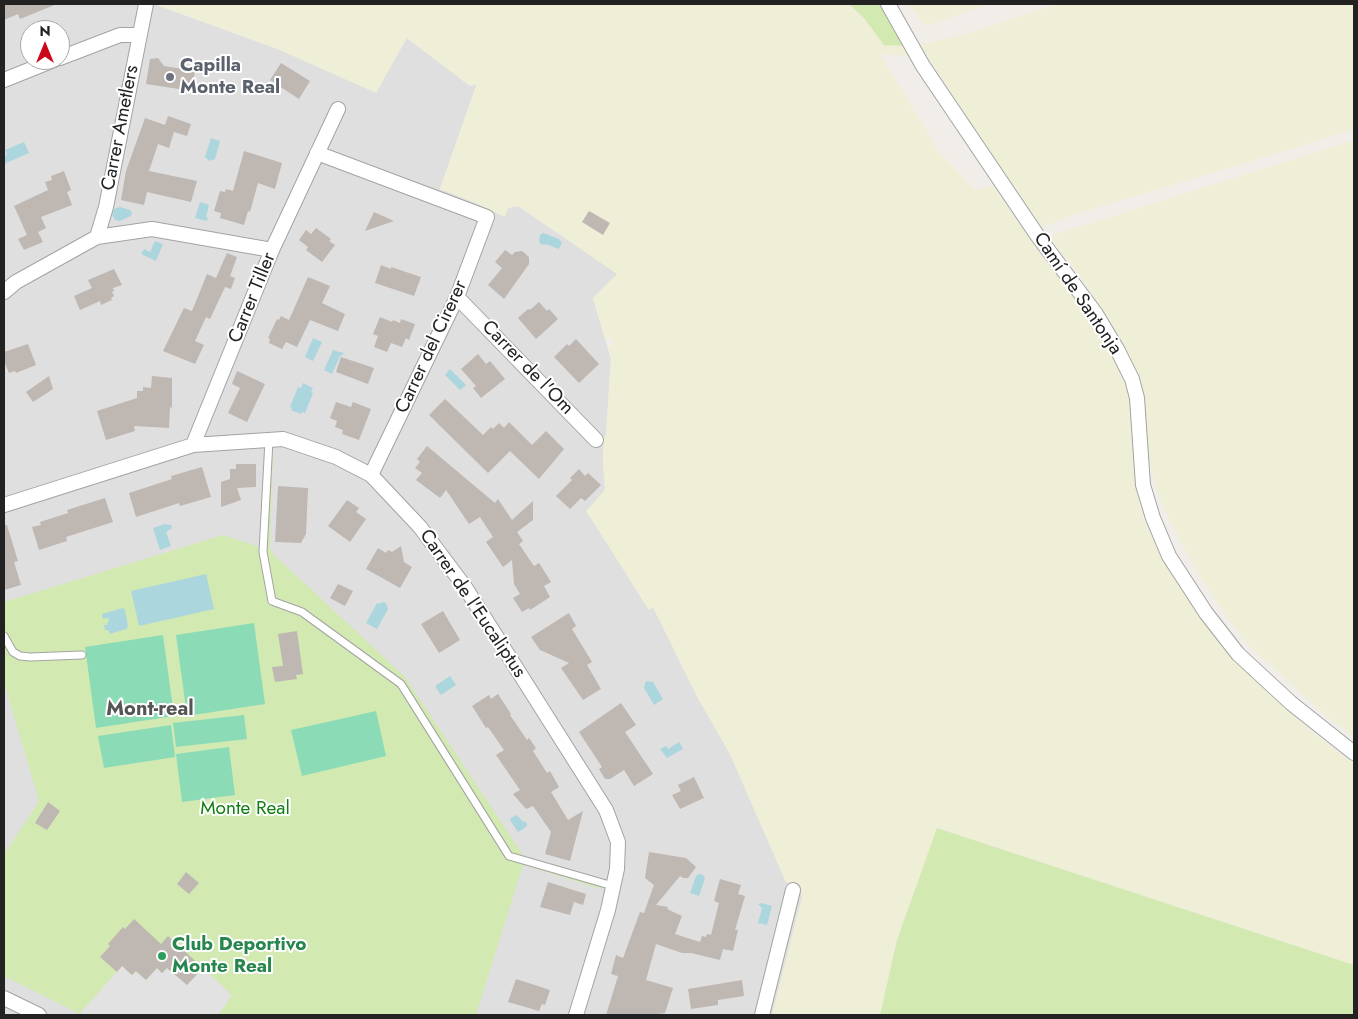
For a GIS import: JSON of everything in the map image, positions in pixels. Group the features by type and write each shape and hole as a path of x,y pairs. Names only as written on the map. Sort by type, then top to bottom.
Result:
{"street":[{"name":"Carrer Ametlers","path":"97,237 106,207 146,4"},
{"name":"Camí de Santonja","path":"888,4 923,66 1037,235 1096,314 1117,349 1132,380 1136,398 1143,485 1153,518 1169,556 1206,613 1238,654 1291,703 1354,753"},
{"path":"70,54 120,35 140,35"},
{"path":"4,80 29,70"},
{"name":"Carrer Tiller","path":"193,445 272,250 338,109"},
{"name":"Carrer del Cirerer","path":"318,153 487,217 458,297 371,475"},
{"path":"4,292 16,282 97,237 152,229 272,250"},
{"name":"Carrer de l'Om","path":"458,297 596,440"},
{"name":"Carrer de l'Eucaliptus","path":"4,505 193,445 283,439 336,457 371,475 420,527 465,587 606,810 618,842 617,869 608,910 576,1015"},
{"path":"762,1015 793,890"},
{"path":"4,998 39,1015"}],"lane":[{"path":"269,440 263,552 272,601 302,612 401,684 509,856 613,886"},
{"path":"4,636 13,652 20,656 82,655"}],"shaded area":[{"path":"4,4 154,4 275,48 407,38 470,86 477,83 440,189 504,216 508,208 518,206 618,274 593,298 611,359 606,435 604,437 604,492 622,566 648,609 653,607 698,698 730,754 786,882 800,885 802,897 772,1015 4,1015"},
{"path":"122,966 132,975 136,972 146,980 157,968 162,973 167,968 187,985 203,968 232,995 218,1015 85,1015 80,1013"}],"green space":[{"path":"154,4 849,4 864,18 905,46 910,56 880,54 940,153 975,190 994,186 1019,223 1091,315 1112,351 1129,394 1132,411 1135,486 1144,520 1161,557 1186,596 1215,635 1253,678 1313,733 1354,764 1354,965 938,828 897,940 880,1015 772,1015 802,897 800,886 786,882 730,754 698,698 653,607 649,610 586,511 605,490 604,437 606,435 611,359 608,347 613,345 610,337 605,338 593,298 617,274 518,206 508,208 505,217 440,189 477,84 470,86 407,38 376,93 275,48"},
{"path":"849,4 879,4 905,46 884,45 864,18"},
{"path":"908,4 989,4 926,26"},
{"path":"1057,4 1354,4 1354,129 1076,214 1043,227 1027,208 975,131 920,44 966,34"},
{"path":"1354,140 1354,737 1330,719 1250,647 1205,585 1169,520 1155,485 1148,453 1142,388 1138,374 1125,347 1096,300 1050,236"},
{"name":"Monte Real","path":"262,453 273,455 270,548 273,554 405,677 525,858 601,881 601,889 523,865 476,1015 82,1015 4,976 4,855 39,801 4,683 4,602 223,535 259,547 264,463"},
{"path":"254,623 265,704 187,716 176,635"},
{"path":"163,635 174,716 96,728 85,647"},
{"path":"376,711 386,756 302,776 291,730"},
{"path":"244,715 247,739 176,747 173,723"},
{"path":"171,725 175,757 104,768 98,736"},
{"path":"229,747 235,795 182,802 176,754"},
{"path":"937,828 1354,965 1354,1015 880,1015 897,940"}],"water":[{"path":"211,138 220,141 215,159 209,161 205,157"},
{"path":"24,142 29,153 4,164 4,157 7,154 5,150"},
{"path":"200,202 209,205 207,221 195,218"},
{"path":"120,207 130,210 131,216 120,221 115,220 112,214 114,209"},
{"path":"543,233 559,239 562,243 560,247 558,249 540,244 540,235"},
{"path":"155,241 163,244 156,261 141,254 144,249 150,252"},
{"path":"313,338 322,342 313,361 305,357"},
{"path":"333,350 344,354 340,356 332,374 324,370"},
{"path":"450,369 466,385 460,390 445,375"},
{"path":"303,383 313,388 311,392 313,393 305,413 302,412 301,414 291,410 292,408 290,407 298,387 301,388"},
{"path":"164,524 171,525 172,528 166,532 171,546 160,550 153,528"},
{"path":"206,574 214,609 139,626 131,591"},
{"path":"382,602 386,603 388,609 377,629 366,623 377,603 380,604"},
{"path":"123,608 128,626 126,629 110,634 108,630 105,630 104,625 107,625 109,619 103,619 102,614"},
{"path":"450,676 456,685 441,695 435,686"},
{"path":"647,681 653,682 663,699 654,705 644,688"},
{"path":"679,742 683,749 667,758 660,749 666,746 668,749"},
{"path":"517,815 527,825 518,832 510,820"},
{"path":"702,874 705,878 699,896 690,893 696,876"},
{"path":"758,904 772,906 767,925 758,923 762,908"}],"building":[{"path":"4,4 57,4 20,19 18,14 4,20"},
{"name":"Capilla Monte Real","path":"158,58 164,66 195,71 192,91 146,84 150,59"},
{"path":"281,63 310,81 299,99 270,80"},
{"path":"168,116 191,124 187,136 174,132 169,148 158,144 149,171 197,181 191,202 147,192 144,205 121,200 126,171 145,118 165,125"},
{"path":"244,151 282,163 275,189 258,183 250,212 248,211 244,225 220,218 221,213 214,211 220,191 225,192 226,189 233,191"},
{"path":"64,171 71,190 67,192 72,205 41,217 46,228 38,232 43,242 24,250 18,239 27,235 14,206 48,190 45,182 52,180 51,176"},
{"path":"589,211 610,223 603,235 582,222"},
{"path":"374,212 394,221 365,231"},
{"path":"316,228 331,239 329,241 335,245 322,262 306,250 308,247 299,240 306,230 311,234"},
{"path":"505,250 512,255 515,252 522,251 529,257 529,264 504,299 488,285 502,268 495,262"},
{"path":"227,253 237,257 230,276 235,278 231,289 225,287 210,319 206,317 195,341 204,345 195,364 163,351 184,308 192,311 207,274 216,278"},
{"path":"381,265 421,277 414,296 375,283"},
{"path":"114,269 122,285 113,288 114,296 111,298 112,300 101,305 100,301 80,310 74,296 92,288 88,280"},
{"path":"308,277 330,286 322,303 345,314 338,331 310,320 297,347 286,342 282,349 269,343 270,339 268,338 277,319 279,320 281,316 289,320"},
{"path":"539,302 558,319 536,339 518,318"},
{"path":"380,317 392,322 393,320 400,323 401,319 415,324 409,340 406,338 402,347 391,343 387,352 374,347 378,336 373,334"},
{"path":"576,339 599,364 579,383 554,357 567,344 569,346"},
{"path":"28,344 36,365 16,373 15,371 9,373 4,361 4,352"},
{"path":"478,354 486,364 490,361 505,379 481,398 473,388 476,386 461,369"},
{"path":"341,357 374,368 368,384 336,372"},
{"path":"237,371 265,384 247,422 228,413 240,388 232,384"},
{"path":"49,376 53,389 33,402 26,392"},
{"path":"152,376 172,378 172,408 170,407 169,428 134,426 135,431 106,440 97,411 137,398 137,391 143,391 143,387 151,388"},
{"path":"445,399 483,435 491,427 493,429 499,423 504,428 509,422 532,445 546,431 564,449 539,479 510,451 488,473 429,415"},
{"path":"336,402 351,407 353,402 371,409 359,440 342,434 343,430 335,427 337,421 330,418"},
{"path":"427,446 495,503 498,499 512,520 533,501 533,520 517,532 523,541 519,544 534,566 539,563 551,582 544,586 550,597 530,610 529,608 522,612 513,598 520,594 514,584 512,560 503,567 486,542 493,537 480,517 469,524 446,490 440,498 416,480 422,473 415,468 420,462 417,459"},
{"path":"236,464 256,464 256,487 237,488 241,500 221,507 221,482 230,479 230,469 236,469"},
{"path":"202,467 211,497 180,506 179,503 136,517 129,493 172,479 171,476"},
{"path":"579,469 585,476 588,473 601,485 585,501 581,498 570,509 556,496 572,480 570,478"},
{"path":"278,486 308,488 306,534 301,543 275,542"},
{"path":"105,498 113,522 66,537 67,541 39,550 32,527 41,525 40,522 68,513 67,510"},
{"path":"347,500 359,508 356,512 366,519 350,542 328,526"},
{"path":"4,525 7,525 18,561 14,562 21,585 4,590"},
{"path":"401,546 404,562 412,567 400,588 366,569 378,548 386,553 388,550 392,552"},
{"path":"338,584 353,591 345,606 330,598"},
{"path":"443,611 460,640 439,653 421,624"},
{"path":"569,613 576,626 572,629 592,662 587,665 601,689 583,700 561,668 569,663 540,650 531,637"},
{"path":"297,631 303,674 296,675 297,679 275,682 272,667 283,666 278,634"},
{"path":"498,694 527,740 529,738 536,748 533,751 547,773 550,771 559,787 551,792 568,820 583,811 570,861 545,854 551,832 533,806 526,809 513,794 520,790 496,755 504,750 488,727 486,728 472,706 489,695 491,699"},
{"path":"621,703 636,725 625,732 653,774 634,786 624,770 610,779 605,779 599,769 602,767 579,732"},
{"path":"694,777 704,798 680,809 672,795 681,791 678,785"},
{"path":"48,802 60,811 47,830 35,823"},
{"path":"649,852 686,858 696,867 688,878 680,876 656,905 668,907 667,909 682,916 675,934 700,942 702,936 711,935 719,903 714,901 720,879 741,885 738,894 745,896 735,930 738,930 733,951 723,949 720,960 691,953 682,953 656,944 646,980 673,988 665,1013 652,1015 606,1015 618,976 611,974 616,955 623,958 640,912 644,913 654,885 645,878"},
{"path":"186,872 199,883 189,894 177,884"},
{"path":"548,882 586,894 583,905 574,902 570,915 540,907"},
{"path":"134,919 161,944 168,936 203,968 187,985 167,968 162,973 157,968 146,980 136,971 132,975 122,966 117,972 100,957 110,946 108,944 123,927 125,929"},
{"path":"516,979 550,990 545,1005 542,1004 539,1011 508,1002"},
{"path":"742,980 744,996 718,1000 718,1005 691,1009 688,989"}],"place":[{"name":"Capilla Monte Real","path":"170,77"},
{"name":"Club Deportivo Monte Real","path":"162,956"}],"district":[{"name":"Mont-real","path":"150,710"}]}
